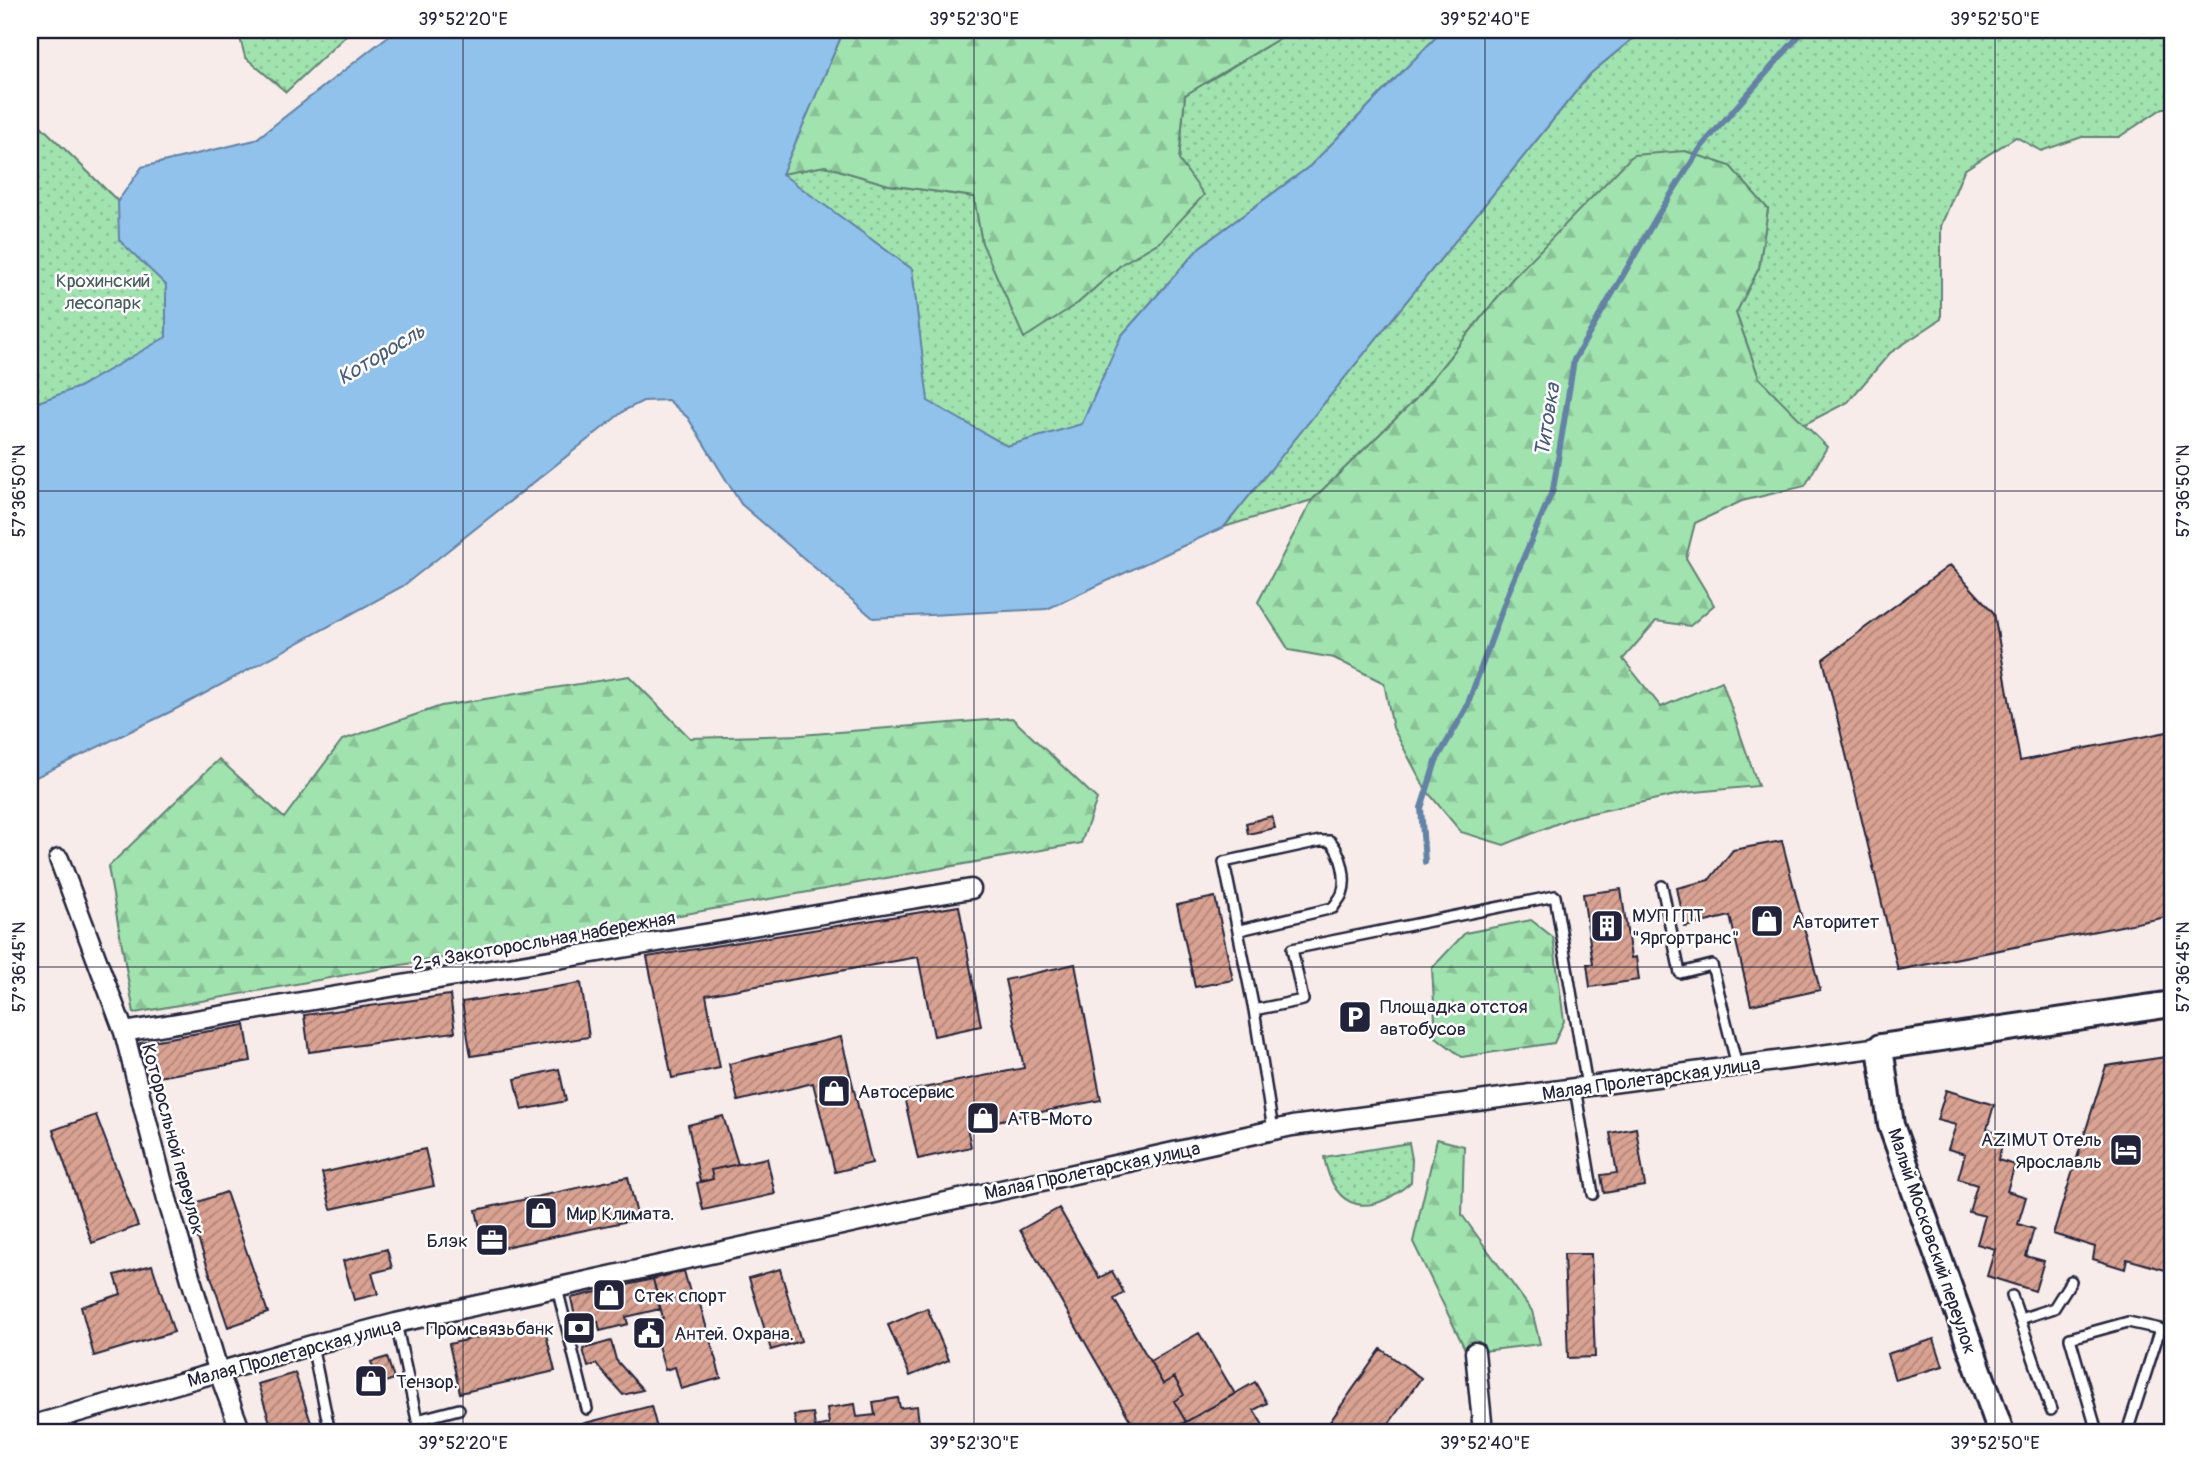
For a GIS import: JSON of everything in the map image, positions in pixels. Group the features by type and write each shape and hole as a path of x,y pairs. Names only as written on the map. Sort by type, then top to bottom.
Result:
{"street":[{"name":"Которосльной переулок","path":"59,859 124,1032 167,1199 219,1373 241,1432"},
{"name":"2-я Закоторосльная набережная","path":"124,1032 971,889"},
{"name":"Малая Пролетарская улица","path":"30,1426 396,1323 1273,1130 2172,1004"},
{"name":"Малый Московский переулок","path":"1880,1046 1891,1125 2001,1432"},
{"path":"1475,1352 1483,1432"}],"lane":[{"path":"1240,930 1333,908 1342,894 1344,879 1337,849 1330,841 1224,862 1240,930 1273,1130"},
{"path":"1662,886 1680,972 1712,965 1737,1066"},
{"path":"1254,1010 1303,1000 1293,949 1555,896 1593,1194"},
{"path":"2020,1319 2054,1308 2071,1281"},
{"path":"557,1288 587,1409"},
{"path":"2012,1296 2051,1410"},
{"path":"2097,1432 2070,1338 2128,1322 2160,1329 2127,1432"},
{"path":"396,1323 417,1420 459,1409"},
{"path":"312,1345 329,1428"}],"green space":[{"path":"238,30 352,30 286,92 245,57"},
{"path":"844,30 1365,30 1361,33 1285,35 1185,95 1179,160 1204,195 1161,241 1123,263 1078,303 1024,338 982,243 974,197 889,185 825,166 781,174"},
{"path":"1365,30 1443,30 1310,166 1200,247 1121,336 1082,424 1007,446 927,401 912,269 781,174 825,166 889,185 974,197 982,243 1078,303 1123,263 1161,241 1179,160 1185,95 1285,35 1360,33"},
{"path":"1643,30 2172,30 2172,108 2163,108 2119,137 2082,137 2041,151 2016,137 1964,170 1941,226 1941,319 1890,353 1848,402 1803,425 1759,378 1736,313 1759,268 1768,209 1730,166 1685,151 1513,278 1415,400 1312,500 1224,527 1590,74"},
{"name":"Крохинский лесопарк","path":"30,110 38,123 178,260 179,334 30,413"},
{"path":"1685,151 1730,166 1768,209 1759,268 1736,313 1759,378 1827,447 1805,486 1742,501 1695,523 1686,558 1714,605 1690,626 1656,621 1623,659 1661,707 1722,681 1758,786 1685,793 1573,817 1504,845 1461,832 1426,790 1393,728 1384,683 1334,658 1289,650 1258,602 1312,500 1415,400 1513,278 1633,155"},
{"path":"629,676 690,738 801,735 1012,718 1097,799 1081,843 134,1013 108,867 219,759 284,818 342,740 441,706"},
{"path":"1531,920 1553,937 1564,1021 1554,1043 1462,1057 1436,1037 1432,968 1465,933"},
{"path":"1437,1139 1464,1146 1462,1215 1532,1311 1540,1344 1466,1351 1413,1242"},
{"path":"1409,1143 1412,1159 1411,1182 1382,1201 1357,1204 1346,1199 1329,1176 1324,1157"}],"water":[{"name":"Которосль","path":"396,30 844,30 782,174 912,269 928,401 1007,446 1082,424 1121,336 1200,247 1310,166 1443,30 1643,30 1590,74 1224,527 1047,609 873,618 741,504 688,418 668,400 643,401 625,410 403,586 174,710 30,780 30,405 79,387 166,337 166,285 119,240 118,201 142,167 255,140"}],"building":[{"path":"1950,565 1994,613 2020,761 2172,731 2172,916 1898,970 1823,659"},
{"path":"1272,816 1275,828 1248,834 1246,823"},
{"name":"Авторитет","path":"1782,841 1820,990 1751,1005 1730,916 1685,927 1677,888 1709,880 1733,850"},
{"name":"МУП ГПТ \"Яргортранс\"","path":"1621,889 1631,958 1636,957 1639,980 1590,987 1587,964 1593,964 1583,894"},
{"path":"1215,897 1233,980 1195,987 1177,905"},
{"path":"959,906 981,1026 934,1036 918,957 706,995 720,1068 672,1078 647,957"},
{"path":"1075,964 1101,1100 967,1127 971,1147 918,1159 903,1092 1024,1068 1005,980"},
{"path":"581,983 589,1037 471,1056 462,1002"},
{"path":"450,995 455,1032 309,1052 304,1015"},
{"path":"245,1025 251,1061 146,1079 140,1043"},
{"path":"841,1037 872,1163 835,1172 813,1083 738,1101 729,1064"},
{"name":"AZIMUT Отель Ярославль","path":"2172,1056 2172,1272 2127,1259 2125,1269 2093,1259 2095,1247 2053,1234 2106,1066"},
{"path":"559,1069 566,1101 522,1110 515,1079"},
{"path":"1946,1090 1994,1105 1987,1129 2005,1135 1998,1160 2015,1165 2007,1191 2026,1197 2018,1224 2034,1229 2026,1256 2044,1261 2035,1291 1987,1276 1995,1249 1977,1244 1985,1216 1969,1212 1977,1185 1958,1179 1965,1154 1948,1149 1956,1125 1937,1120"},
{"path":"96,1115 138,1226 92,1243 53,1130"},
{"path":"723,1116 738,1164 711,1170 713,1179 700,1182 688,1125"},
{"path":"1636,1128 1645,1186 1604,1193 1601,1175 1617,1173 1610,1133"},
{"path":"425,1149 434,1186 331,1209 322,1173"},
{"path":"767,1158 775,1194 703,1210 697,1183 713,1179 711,1170"},
{"path":"628,1177 638,1219 485,1251 476,1210"},
{"path":"226,1192 268,1313 228,1327 187,1206"},
{"path":"1059,1208 1099,1278 1112,1271 1124,1293 1114,1299 1163,1384 1174,1377 1184,1395 1174,1401 1186,1422 1168,1432 1137,1432 1020,1230"},
{"path":"387,1249 392,1268 372,1273 378,1294 354,1300 343,1261"},
{"path":"1564,1254 1591,1254 1595,1357 1568,1358"},
{"path":"152,1265 174,1332 94,1356 81,1307 121,1294 115,1275"},
{"path":"780,1269 801,1341 771,1350 749,1278"},
{"path":"684,1271 693,1303 699,1301 721,1378 681,1389 675,1367 665,1370 651,1321 663,1318 653,1279"},
{"path":"653,1279 660,1309 626,1317 628,1324 600,1331 598,1322 577,1326 571,1298"},
{"path":"927,1308 949,1360 910,1376 888,1325"},
{"path":"543,1322 555,1371 460,1393 449,1344"},
{"path":"1199,1333 1235,1394 1186,1422 1174,1401 1184,1395 1174,1377 1163,1384 1150,1361"},
{"path":"1934,1339 1943,1366 1895,1380 1887,1354"},
{"path":"611,1341 616,1360 643,1390 623,1395 596,1364 588,1367 583,1349"},
{"path":"1381,1349 1421,1378 1383,1432 1336,1432 1327,1426"},
{"path":"387,1357 394,1379 379,1384 371,1362"},
{"path":"295,1373 314,1432 273,1432 258,1384"},
{"path":"1255,1382 1267,1403 1254,1410 1267,1432 1168,1432"},
{"path":"898,1398 900,1408 917,1406 920,1432 797,1432 794,1415 813,1413 815,1427 829,1424 827,1408 855,1404 857,1417 875,1415 873,1402"},
{"path":"651,1406 658,1432 551,1432"},
{"path":"993,1425 997,1432 981,1432"}],"waterway":[{"name":"Титовка","path":"1425,862 1421,808 1436,761 1466,709 1509,591 1553,490 1574,360 1659,213 1702,146 1804,30"}],"place":[{"name":"Авторитет","path":"1767,921"},
{"name":"МУП ГПТ \"Яргортранс\"","path":"1607,926"},
{"name":"Площадка отстоя автобусов","path":"1355,1017"},
{"name":"Автосервис","path":"834,1091"},
{"name":"АТВ-Мото","path":"983,1118"},
{"name":"AZIMUT Отель Ярославль","path":"2126,1150"},
{"name":"Мир Климата.","path":"541,1213"},
{"name":"Блэк","path":"492,1240"},
{"name":"Стек спорт","path":"609,1295"},
{"name":"Промсвязьбанк","path":"579,1328"},
{"name":"Антей. Охрана.","path":"649,1333"},
{"name":"Тензор.","path":"371,1381"}]}
